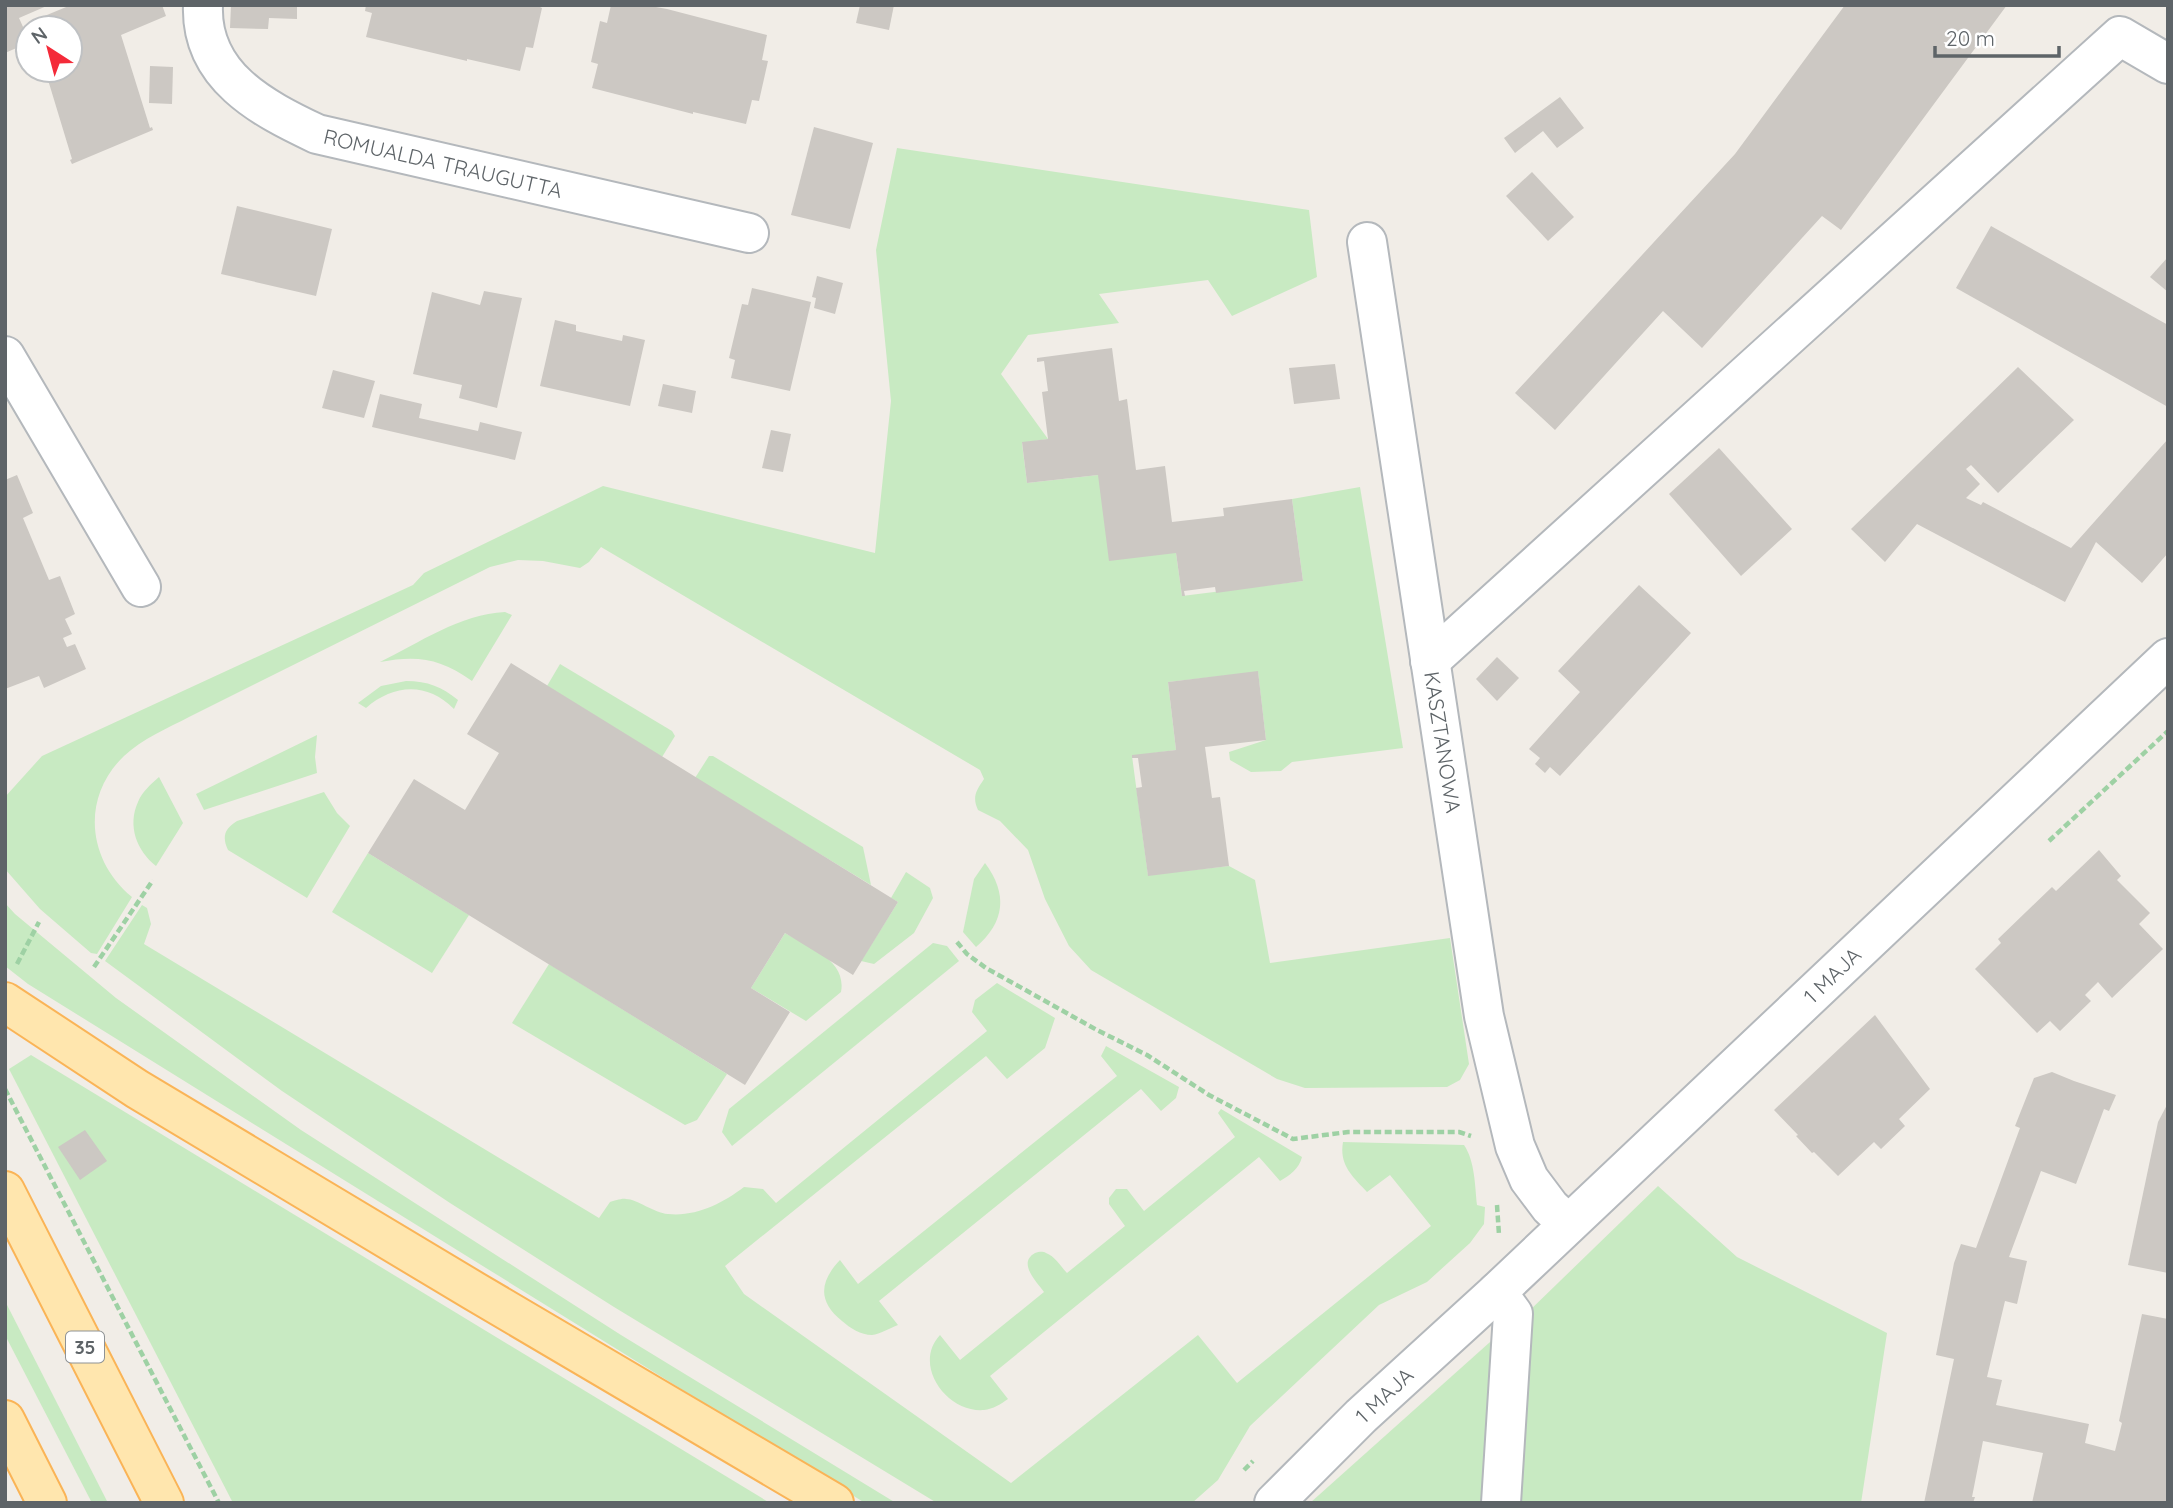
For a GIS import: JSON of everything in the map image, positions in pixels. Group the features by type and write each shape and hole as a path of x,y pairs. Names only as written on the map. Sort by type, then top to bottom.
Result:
{"main road":[{"path":"9,987 149,1096 834,1503"},
{"name":"35","path":"5,1191 164,1503"},
{"path":"5,1420 47,1503"}],"street":[{"name":"ROMUALDA TRAUGUTTA","path":"203,5 205,35 229,77 247,95 271,112 317,134 749,233"},
{"path":"1430,661 2120,36 2168,64"},
{"name":"KASZTANOWA","path":"1367,242 1484,1016 1513,1135 1529,1179 1550,1207 1568,1224"},
{"path":"5,356 141,587"},
{"name":"1 MAJA","path":"1274,1503 1361,1416 1497,1292 2168,658"},
{"path":"1497,1292 1513,1314 1501,1503"}],"path":[{"path":"2049,841 2168,731"},
{"path":"94,967 153,880"},
{"path":"9,987 39,922"},
{"path":"957,942 967,954 986,968 1147,1055 1209,1095 1293,1139 1348,1132 1459,1132 1472,1136"},
{"path":"5,1089 219,1503"},
{"path":"1495,1196 1499,1240"}],"green space":[{"path":"897,148 1309,210 1317,277 1232,316 1208,280 1099,294 1119,323 1028,335 1001,374 1048,439 1022,443 1027,483 1098,475 1176,553 1182,596 1303,581 1292,499 1360,487 1403,748 1292,762 1281,771 1251,772 1230,760 1229,752 1266,740 1258,672 1168,682 1176,750 1132,756 1148,875 1229,866 1255,880 1270,963 1450,938 1469,1064 1460,1080 1447,1087 1305,1088 1277,1079 1091,970 1069,946 1045,899 1028,850 1000,821 978,810 976,794 984,779 980,770 601,547 589,562 580,568 543,561 518,560 490,567 164,730 131,750 110,772 101,790 95,828 98,847 106,865 117,882 132,897 97,954 91,953 40,909 5,869 5,797 42,756 413,585 424,573 603,486 875,553 891,401 876,250"},
{"path":"505,612 512,615 472,681 449,667 428,660 380,662 456,624 488,614"},
{"path":"560,664 672,731 675,736 662,757 547,686"},
{"path":"406,681 428,684 446,692 458,700 454,709 433,694 410,689 388,694 366,708 358,703 381,686"},
{"path":"317,735 317,773 204,810 196,794"},
{"path":"709,756 863,847 871,885 695,778"},
{"path":"159,777 183,823 156,866 139,845 134,820 140,798"},
{"path":"324,792 337,813 350,826 307,898 228,850 225,834 237,821"},
{"path":"368,853 469,915 432,973 332,912"},
{"path":"985,863 997,886 1000,907 993,928 976,947 963,932 974,879"},
{"path":"906,872 930,888 933,898 914,933 874,964 861,961 898,902 891,898"},
{"path":"5,903 116,998 301,1130 621,1335 896,1503 865,1503 28,984 5,966"},
{"path":"142,905 147,908 151,924 144,944 599,1218 610,1202 624,1199 663,1213 699,1211 744,1187 763,1189 776,1203 987,1031 972,1012 975,1000 997,983 1055,1018 1045,1048 1007,1079 986,1056 725,1266 744,1294 1011,1483 1198,1335 1237,1383 1431,1226 1390,1175 1367,1192 1345,1164 1343,1142 1464,1145 1472,1166 1477,1205 1485,1207 1484,1224 1470,1243 1427,1282 1379,1305 1250,1426 1218,1480 1192,1503 937,1503 614,1307 450,1203 282,1091 105,961"},
{"path":"785,933 824,956 838,971 841,981 841,992 806,1021 751,988"},
{"path":"933,943 947,946 959,961 732,1146 722,1132 729,1109"},
{"path":"549,964 727,1074 697,1120 685,1125 512,1023"},
{"path":"1106,1046 1179,1087 1176,1098 1161,1111 1141,1089 879,1301 898,1325 868,1335 852,1329 834,1314 824,1292 828,1276 840,1260 858,1284 1117,1076 1101,1056"},
{"path":"31,1055 770,1503 233,1503 9,1069"},
{"path":"1221,1109 1302,1157 1291,1174 1280,1181 1259,1157 990,1376 1008,1399 1003,1403 984,1410 970,1409 946,1395 932,1373 930,1360 932,1347 940,1335 960,1360 1044,1292 1028,1267 1030,1257 1035,1253 1049,1254 1067,1273 1125,1226 1109,1204 1109,1198 1116,1189 1127,1189 1144,1211 1235,1137 1218,1113"},
{"path":"1658,1186 1737,1257 1887,1333 1861,1503 1516,1503 1526,1314"},
{"path":"5,1301 108,1503 92,1503 5,1335"},
{"path":"1499,1334 1486,1503 1310,1503"}],"building":[{"path":"5,5 49,5 28,14 14,14 14,49 5,53"},
{"path":"71,5 162,5 166,16 121,35 150,128 153,130 72,164 49,84 84,84 84,14 49,14"},
{"path":"231,5 297,5 297,19 269,18 268,29 230,28"},
{"path":"366,5 536,5 542,8 533,48 526,47 520,71 366,37 372,13 365,11"},
{"path":"611,5 645,5 667,9 767,35 762,60 768,61 759,101 752,100 746,124 693,114 592,88 598,64 591,62 600,21 607,23"},
{"path":"860,5 894,5 889,30 856,23"},
{"path":"1845,5 2007,5 1841,230 1822,216 1702,348 1663,311 1555,430 1515,393 1735,154"},
{"path":"150,66 173,67 172,104 149,103"},
{"path":"1560,97 1584,128 1557,148 1543,131 1515,153 1504,138"},
{"path":"814,127 873,143 850,229 791,215"},
{"path":"1532,172 1574,217 1548,241 1506,196"},
{"path":"237,206 332,229 316,296 221,274"},
{"path":"1991,226 2168,325 2168,407 1956,288"},
{"path":"2168,257 2168,292 2150,277"},
{"path":"817,276 843,283 835,314 814,308 816,298 812,297"},
{"path":"752,288 811,302 790,391 731,378 735,360 729,358 742,304 748,305"},
{"path":"484,291 522,298 497,408 459,398 462,385 413,374 432,292 480,305"},
{"path":"555,320 576,325 576,331 622,341 623,335 645,340 630,406 540,386"},
{"path":"1112,348 1119,401 1127,399 1136,470 1165,466 1172,522 1224,516 1223,508 1292,499 1303,581 1216,593 1215,587 1184,591 1185,596 1182,596 1176,553 1109,561 1098,475 1027,483 1022,442 1048,439 1042,392 1048,391 1044,361 1037,362 1037,358"},
{"path":"1335,364 1340,399 1294,404 1289,368"},
{"path":"2018,367 2074,420 1998,493 1971,465 1966,469 1980,484 1966,498 1981,505 1983,502 2071,548 2168,439 2168,553 2142,583 2096,542 2065,602 1917,524 1885,562 1851,529"},
{"path":"333,370 375,381 364,418 322,408"},
{"path":"663,384 696,391 692,413 658,406"},
{"path":"380,394 422,404 419,418 478,431 480,422 522,432 515,460 372,427"},
{"path":"771,430 791,434 783,472 762,468"},
{"path":"1719,448 1792,529 1741,576 1669,494"},
{"path":"17,475 33,513 23,518 49,580 60,576 75,614 65,619 72,634 63,638 67,647 75,644 86,669 44,688 39,676 5,689 5,480"},
{"path":"1639,585 1691,633 1560,776 1550,767 1545,773 1535,764 1540,758 1529,749 1580,692 1558,671"},
{"path":"1497,657 1519,678 1497,701 1476,679"},
{"path":"511,663 898,902 853,975 785,933 751,988 790,1012 745,1085 368,853 414,779 465,810 499,753 467,734"},
{"path":"1258,671 1266,740 1205,747 1212,798 1220,797 1229,866 1148,876 1136,788 1142,787 1138,758 1132,758 1132,755 1176,750 1168,682"},
{"path":"2099,850 2121,876 2117,880 2150,913 2139,924 2163,949 2112,998 2098,982 2085,995 2091,1001 2060,1031 2050,1021 2037,1033 1975,969 2001,943 1998,939 2052,887 2056,891"},
{"path":"1875,1015 1930,1089 1899,1119 1905,1126 1881,1149 1874,1142 1838,1176 1812,1153 1774,1110"},
{"path":"2052,1072 2116,1095 2109,1111 2104,1109 2076,1184 2041,1171 2009,1257 2027,1261 2017,1304 2005,1301 1987,1377 2002,1380 1996,1405 2089,1424 2085,1443 2115,1451 2142,1314 2168,1319 2168,1503 2032,1503 2043,1453 1983,1441 1973,1503 1924,1503 1954,1359 1936,1355 1954,1263 1961,1244 1976,1248 2020,1128 2015,1126 2034,1078"},
{"path":"2168,1103 2168,1273 2128,1265 2158,1122"},
{"path":"85,1130 107,1161 80,1180 58,1147"}]}
